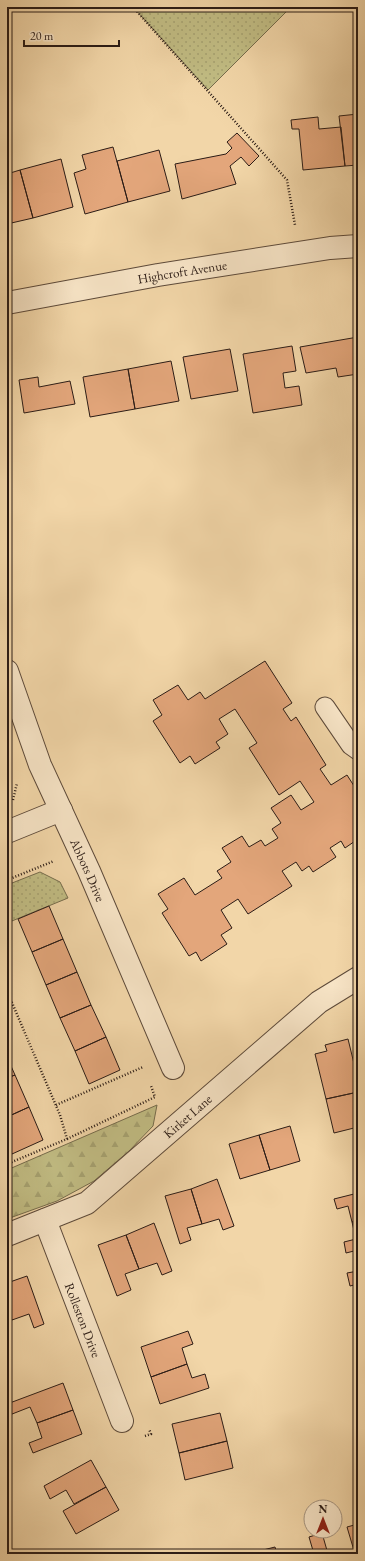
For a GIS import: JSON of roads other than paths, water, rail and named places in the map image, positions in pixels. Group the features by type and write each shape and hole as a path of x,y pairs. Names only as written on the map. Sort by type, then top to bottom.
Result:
{"street":[{"name":"Highcroft Avenue","path":"7,303 158,275 300,253 358,246"},
{"name":"Abbots Drive","path":"7,671 40,765 89,870 173,1068"},
{"path":"7,832 61,810"},
{"name":"Kirket Lane","path":"7,1235 87,1203 319,1002 358,978"},
{"name":"Rolleston Drive","path":"45,1220 122,1421"}],"lane":[{"path":"324,707 352,745 358,750"}]}
